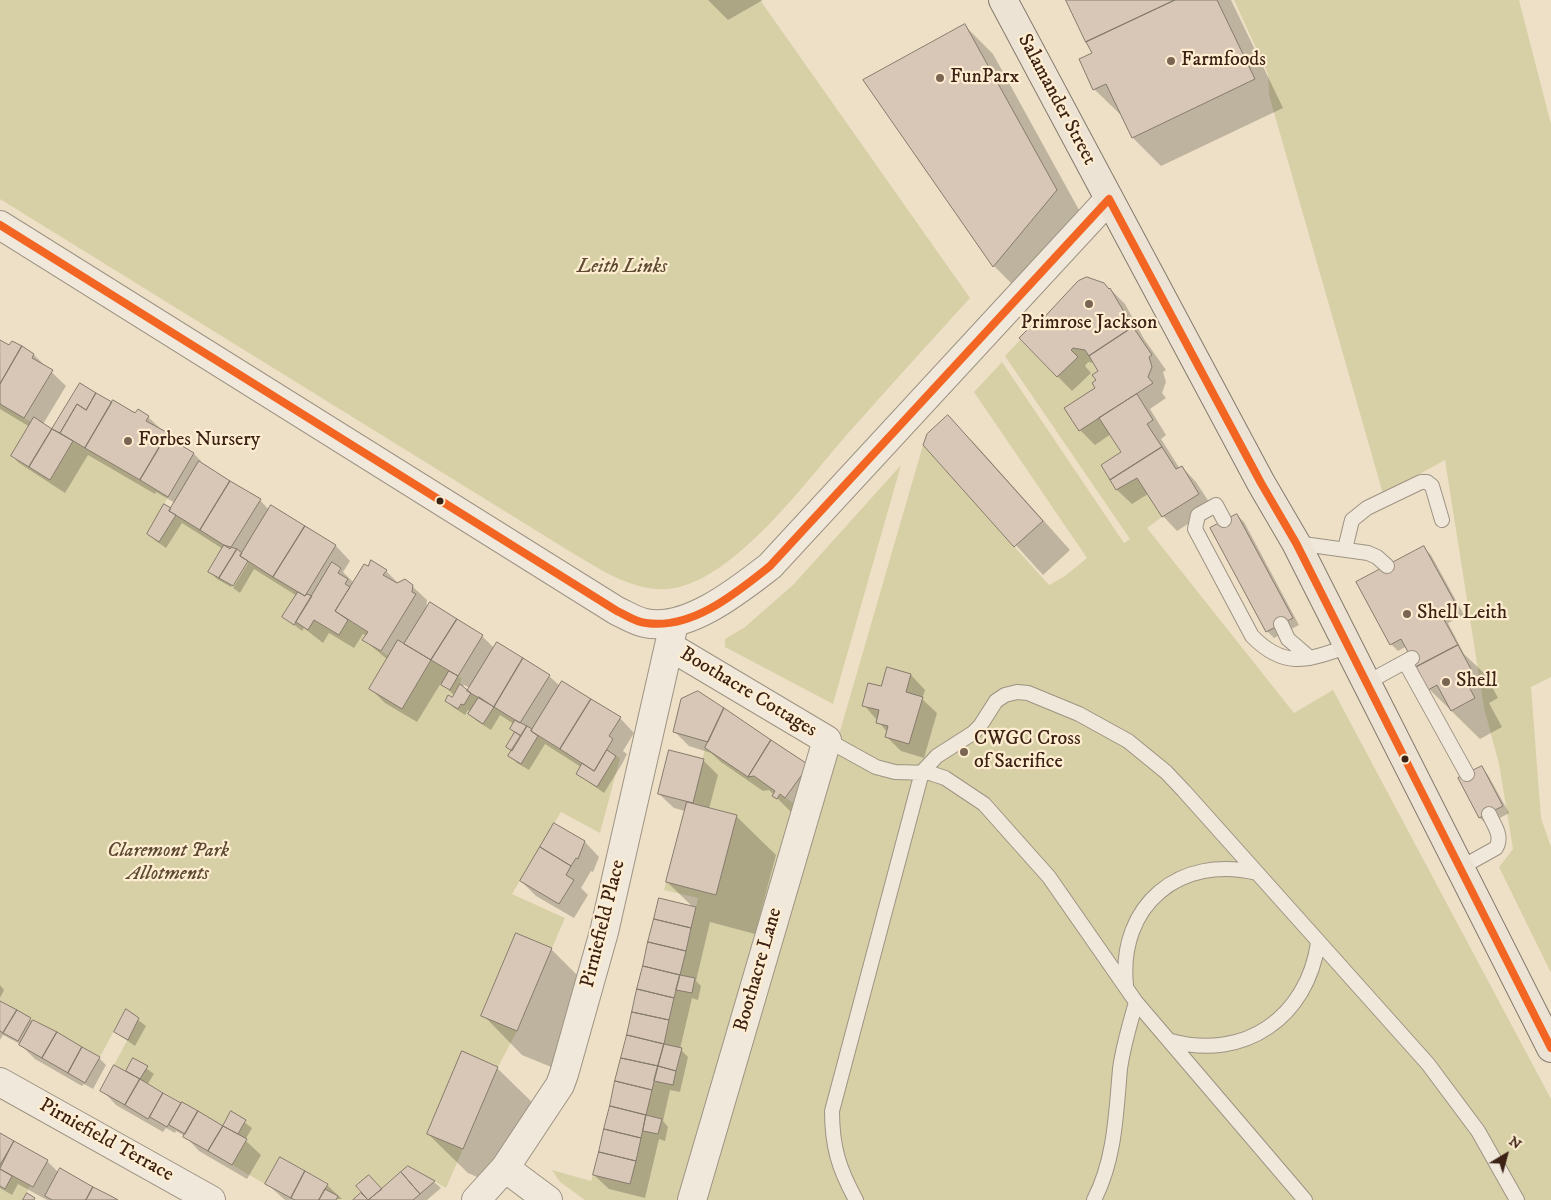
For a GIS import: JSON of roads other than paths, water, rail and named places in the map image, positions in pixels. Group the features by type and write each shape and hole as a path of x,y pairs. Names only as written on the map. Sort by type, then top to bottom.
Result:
{"main road":[{"name":"Salamander Street","path":"1003,0 1261,483 1296,543 1368,682 1551,1048"}],"street":[{"path":"0,225 617,611 672,634 770,566 1109,199"},
{"name":"Boothacre Cottages","path":"672,634 827,740"},
{"name":"Pirniefield Place","path":"476,1200 506,1168 560,1085 564,1074 604,932 672,634"},
{"name":"Boothacre Lane","path":"692,1200 827,740"},
{"name":"Pirniefield Terrace","path":"0,1082 211,1200"},
{"path":"506,1168 548,1200"}],"lane":[{"path":"1345,549 1352,520 1367,508 1421,482 1427,482 1432,486 1442,520"},
{"path":"1224,520 1216,505 1198,515 1196,529 1252,636 1262,647 1280,657 1290,659 1310,658 1348,646"},
{"path":"1296,543 1368,553 1377,557 1386,566"},
{"path":"1281,624 1288,639 1310,658"},
{"path":"1368,682 1408,660 1467,774"},
{"path":"856,1200 841,1174 832,1131 832,1112 922,772 937,756 973,733 980,726 990,707 996,701 1005,695 1017,692 1028,693 1113,732 1148,756 1178,784 1444,1084 1486,1144 1517,1200"},
{"path":"827,740 876,767 896,772 922,772 946,778 984,804 1049,877 1136,1002 1305,1200"},
{"path":"1460,868 1496,848 1499,835 1489,814"},
{"path":"1126,986 1125,959 1130,934 1147,904 1160,891 1189,874 1206,869 1223,868 1257,873"},
{"path":"1171,1041 1200,1047 1221,1045 1242,1040 1269,1027 1291,1008 1303,990 1312,971 1318,943"},
{"path":"1094,1200 1108,1167 1113,1147 1124,1046 1136,1002"}],"place":[{"name":"Farmfoods","path":"1171,61"},
{"name":"FunParx","path":"940,78"},
{"name":"Primrose Jackson","path":"1089,304"},
{"name":"Forbes Nursery","path":"128,441"},
{"name":"Shell Leith","path":"1407,614"},
{"name":"Shell","path":"1446,682"},
{"name":"CWGC Cross of Sacrifice","path":"964,752"}],"park label":[{"name":"Leith Links","path":"622,268"},
{"name":"Claremont Park Allotments","path":"168,864"}]}
